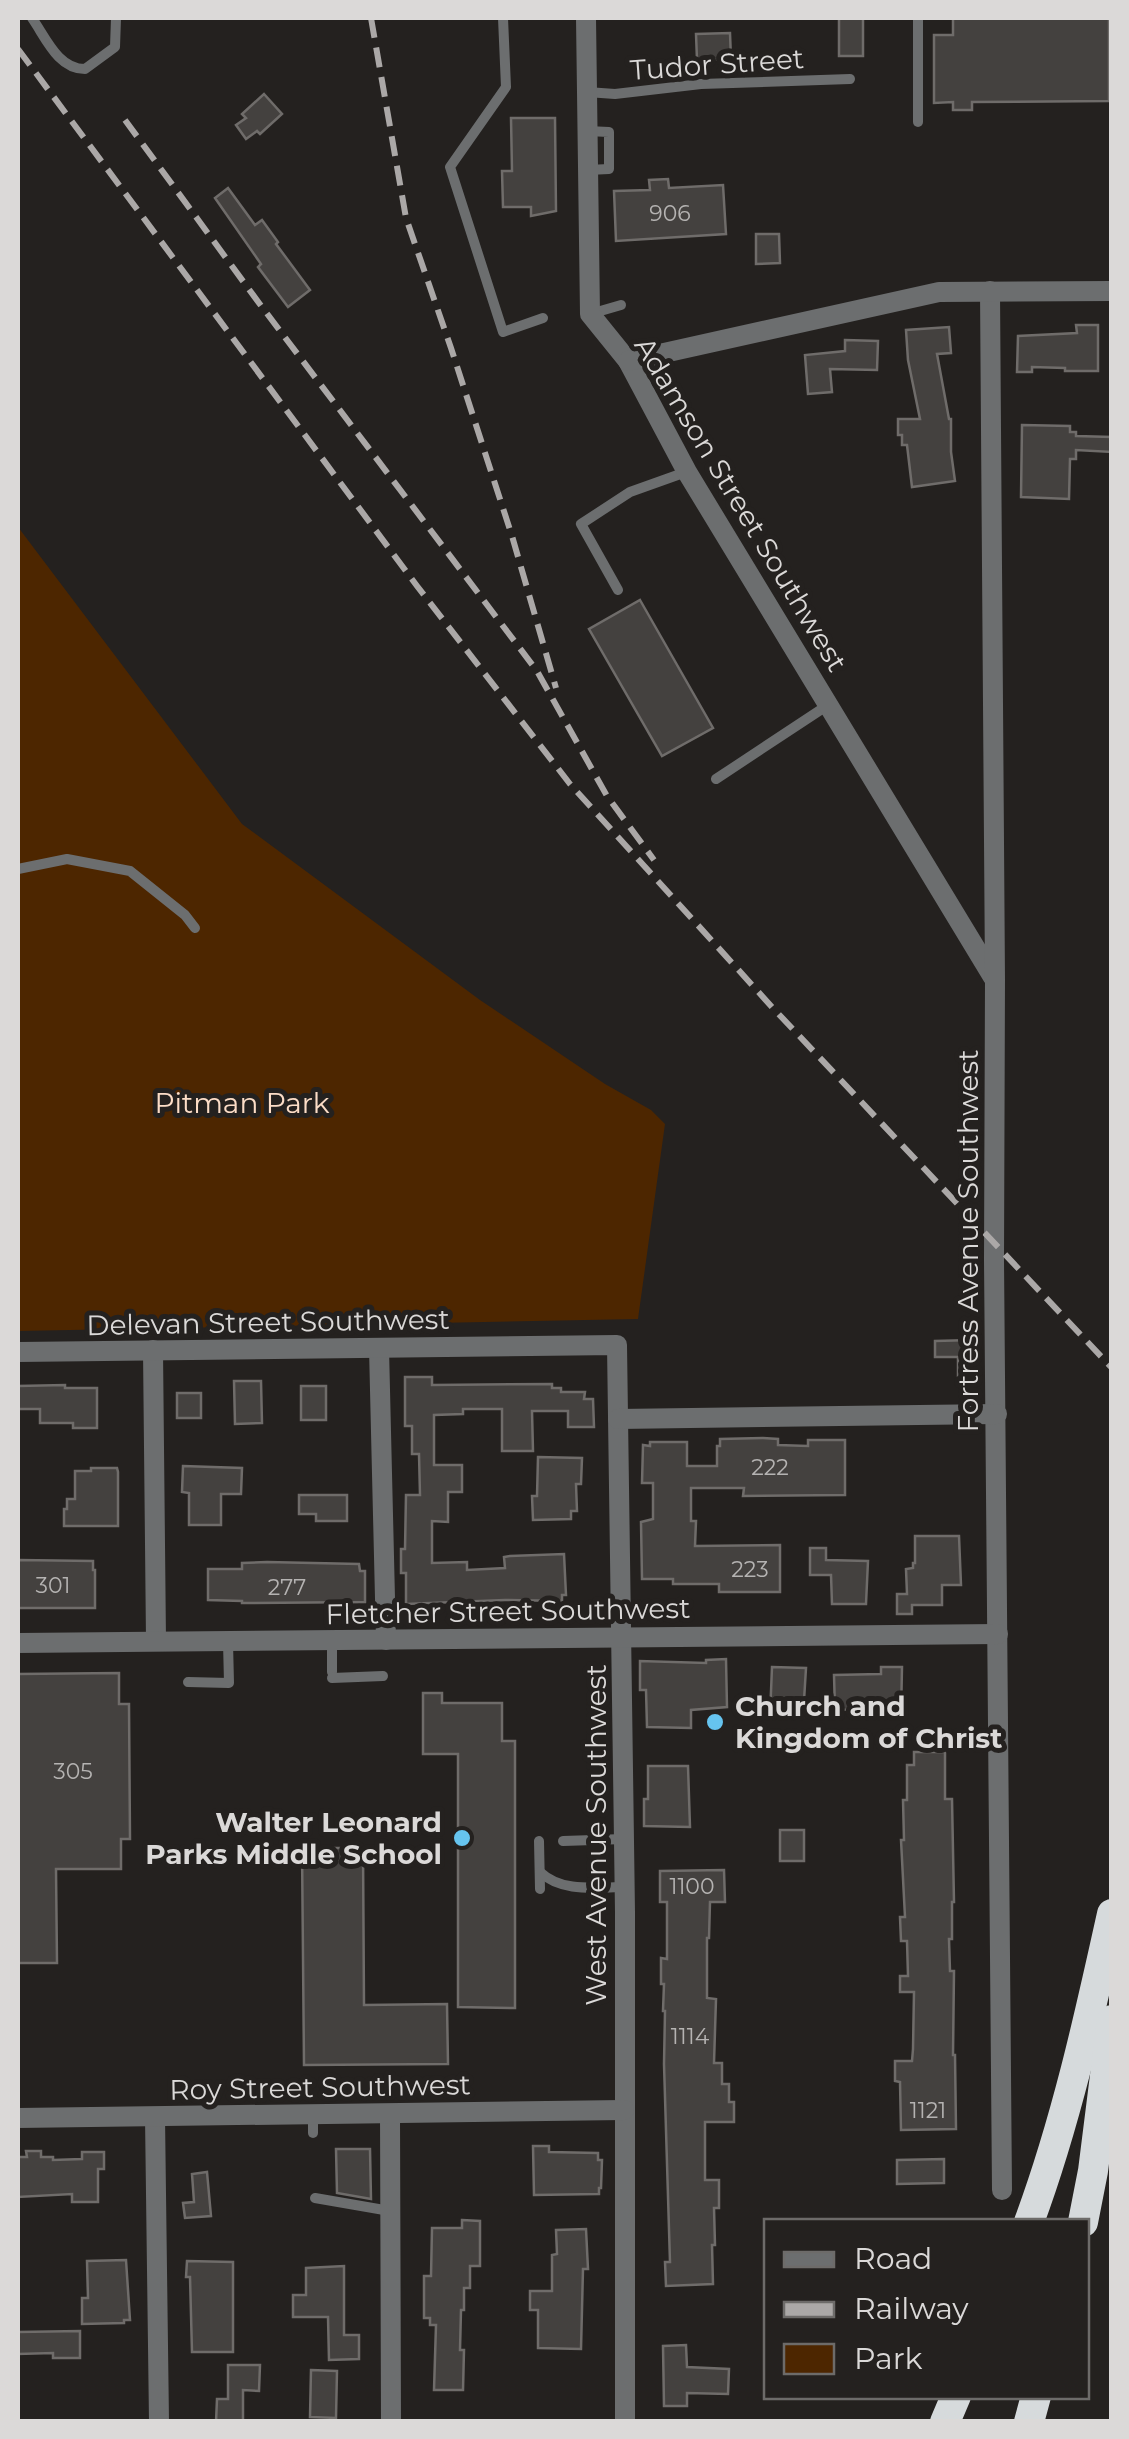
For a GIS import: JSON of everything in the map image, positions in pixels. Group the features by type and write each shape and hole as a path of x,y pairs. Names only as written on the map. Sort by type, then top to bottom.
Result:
{"highway":[{"path":"1030,2219 1064,2114 1112,1914"},
{"path":"1083,2219 1093,2171 1112,2020"},
{"path":"944,2422 955,2399"}],"street":[{"path":"586,18 590,314"},
{"name":"Fortress Avenue Southwest","path":"990,291 1002,2190"},
{"path":"628,361 939,292 1112,291"},
{"name":"Adamson Street Southwest","path":"590,314 628,361 688,472 994,979"},
{"name":"Delevan Street Southwest","path":"18,1352 520,1346"},
{"name":"West Avenue Southwest","path":"520,1346 617,1346 625,1887 626,2422"},
{"path":"380,1348 386,1640"},
{"path":"153,1350 156,1641"},
{"path":"618,1418 997,1414"},
{"name":"Fletcher Street Southwest","path":"18,1642 998,1634"},
{"name":"Roy Street Southwest","path":"18,2118 155,2117 313,2124 390,2114 624,2110"},
{"path":"390,2114 391,2422"},
{"path":"155,2117 159,2422"}],"lane":[{"path":"32,18 63,64 79,70 115,47 116,18"},
{"path":"503,18 506,86 450,167 503,332 543,318"},
{"path":"918,18 918,122"},
{"name":"Tudor Street","path":"587,92 615,94 701,84 850,79"},
{"path":"590,314 621,305"},
{"path":"618,590 581,524 630,492 688,472"},
{"path":"716,779 828,705"},
{"path":"18,868 67,859 130,871 185,915 195,928"},
{"path":"332,1640 332,1675 383,1676"},
{"path":"228,1641 230,1683"},
{"path":"188,1682 246,1683"},
{"path":"563,1841 624,1838"},
{"path":"540,1841 540,1890"},
{"path":"540,1872 548,1880 567,1886 625,1887"},
{"path":"315,2198 390,2211"}],"green space":[{"name":"Pitman Park","path":"18,527 242,824 480,1000 605,1084 651,1110 665,1124 638,1319 18,1331"}],"building":[{"path":"839,18 863,18 863,56 839,56"},
{"path":"953,18 1109,18 1109,101 972,102 972,110 953,110 953,102 934,103 934,35 953,35"},
{"path":"730,33 731,59 697,60 696,34"},
{"path":"264,94 282,114 260,134 257,131 246,139 236,125"},
{"path":"511,118 555,118 556,211 531,216 531,207 503,207 502,171 512,171"},
{"path":"668,179 669,188 723,185 726,234 616,241 614,191 650,190 649,180"},
{"path":"228,188 255,225 262,220 310,290 288,307 215,198"},
{"path":"756,234 779,234 780,263 756,264"},
{"path":"1076,325 1098,325 1098,371 1032,367 1032,372 1017,372 1018,336 1077,333"},
{"path":"949,327 951,353 937,354 951,419 955,481 912,487 907,445 902,445 902,435 898,435 898,419 920,419 906,330"},
{"path":"845,340 878,341 877,370 830,369 832,392 808,394 805,355 845,351"},
{"path":"1022,425 1070,426 1070,432 1076,432 1076,436 1112,437 1112,452 1076,450 1076,459 1070,459 1069,499 1021,497"},
{"path":"640,600 713,728 662,756 589,629"},
{"path":"972,1340 972,1385 958,1385 958,1357 935,1357 935,1341"},
{"path":"405,1377 432,1377 432,1385 552,1384 561,1392 585,1392 584,1399 593,1399 594,1427 568,1427 568,1411 532,1411 533,1451 502,1451 502,1409 463,1409 463,1414 434,1415 434,1465 462,1465 462,1492 448,1492 448,1522 432,1521 432,1563 467,1562 467,1570 505,1568 504,1557 564,1554 566,1595 562,1595 562,1601 406,1604 401,1549 405,1549 406,1495 420,1495 419,1454 412,1454 412,1426 405,1426"},
{"path":"234,1381 261,1381 262,1423 235,1424"},
{"path":"18,1386 97,1388 97,1428 40,1423 40,1409 18,1409"},
{"path":"301,1386 326,1386 326,1420 301,1420"},
{"path":"177,1393 201,1393 201,1418 177,1418"},
{"path":"720,1439 778,1439 778,1445 808,1446 808,1440 845,1440 845,1495 743,1496 744,1488 691,1488 695,1546 780,1545 780,1592 719,1592 719,1584 642,1579 641,1522 653,1519 653,1483 642,1483 643,1445 687,1442 687,1466 717,1466"},
{"path":"538,1457 582,1458 581,1484 576,1484 577,1511 571,1511 571,1519 533,1520"},
{"path":"183,1466 242,1468 241,1494 221,1494 221,1525 189,1525 189,1493 182,1492"},
{"path":"117,1468 118,1526 64,1526 67,1499 75,1499 75,1471"},
{"path":"299,1495 347,1495 347,1521 316,1521 316,1514 299,1514"},
{"path":"915,1536 959,1536 961,1585 942,1585 942,1605 912,1605 912,1614 897,1614 897,1594 907,1594 906,1569 913,1568 915,1563"},
{"path":"810,1548 826,1548 826,1560 868,1561 866,1604 832,1604 831,1575 810,1575"},
{"path":"18,1560 93,1561 95,1608 18,1608"},
{"path":"242,1563 359,1564 360,1571 365,1571 365,1602 208,1600 208,1569 242,1569"},
{"path":"726,1659 727,1707 691,1710 691,1728 647,1727 646,1690 640,1690 640,1661 706,1663"},
{"path":"772,1667 806,1668 803,1717 770,1716"},
{"path":"881,1667 902,1667 901,1716 886,1715 886,1709 835,1710 834,1675 881,1674"},
{"path":"119,1673 119,1704 129,1704 130,1839 121,1839 121,1869 56,1869 57,1963 18,1963 18,1674"},
{"path":"423,1693 442,1693 442,1703 502,1703 502,1741 515,1741 515,2008 458,2007 458,1754 423,1754"},
{"path":"914,1752 945,1752 945,1799 952,1799 954,1902 949,1939 950,1971 954,1971 956,2129 901,2130 900,2082 895,2081 895,2061 912,2061 913,2049 914,1992 900,1992 900,1976 908,1976 907,1941 901,1941 900,1917 905,1917 903,1800 907,1800 907,1765 914,1765"},
{"path":"648,1766 688,1766 690,1827 644,1826"},
{"path":"780,1830 804,1830 804,1861 780,1861"},
{"path":"302,1848 363,1848 364,2005 447,2004 448,2064 304,2065"},
{"path":"724,1870 725,1902 710,1902 707,1998 716,1999 714,2063 722,2063 722,2084 729,2084 734,2122 705,2122 705,2180 719,2180 719,2208 714,2208 713,2284 666,2286 665,2262 670,2262 661,1958 667,1959 667,1902 660,1902 660,1871"},
{"path":"533,2146 549,2146 549,2152 598,2153 598,2160 602,2160 599,2194 534,2195"},
{"path":"336,2149 370,2149 371,2199 337,2193"},
{"path":"26,2151 41,2151 41,2157 53,2160 82,2159 82,2152 104,2152 104,2169 98,2169 98,2202 72,2202 72,2194 18,2197 18,2157 27,2157"},
{"path":"944,2159 944,2183 897,2184 897,2160"},
{"path":"207,2172 211,2216 185,2218 183,2203 194,2202 192,2174"},
{"path":"462,2220 480,2221 480,2266 470,2266 470,2288 464,2288 461,2310 463,2390 434,2390 436,2325 430,2325 430,2318 424,2318 424,2276 431,2276 432,2228 462,2228"},
{"path":"586,2229 588,2269 583,2269 581,2349 538,2348 538,2310 530,2310 530,2291 552,2291 556,2230"},
{"path":"126,2260 130,2320 82,2324 82,2298 88,2298 87,2261"},
{"path":"187,2261 233,2262 233,2352 192,2352"},
{"path":"344,2266 344,2335 359,2335 359,2359 329,2360 328,2317 293,2317 293,2295 306,2295 306,2268"},
{"path":"80,2331 80,2358 53,2358 53,2353 18,2354 18,2332"},
{"path":"686,2345 687,2367 729,2369 728,2394 687,2393 687,2406 664,2406 663,2346"},
{"path":"228,2365 260,2365 259,2391 243,2390 243,2422 216,2422 217,2399 228,2399"},
{"path":"311,2370 337,2371 336,2418 310,2417"}],"railway":[{"path":"371,18 406,218 512,536 556,688"},
{"path":"18,49 417,586 570,784 772,1007 1112,1368"},
{"path":"125,120 537,671 607,796 654,860"}],"place":[{"name":"Church and Kingdom of Christ","path":"715,1722"},
{"name":"Walter Leonard Parks Middle School","path":"462,1838"}]}
